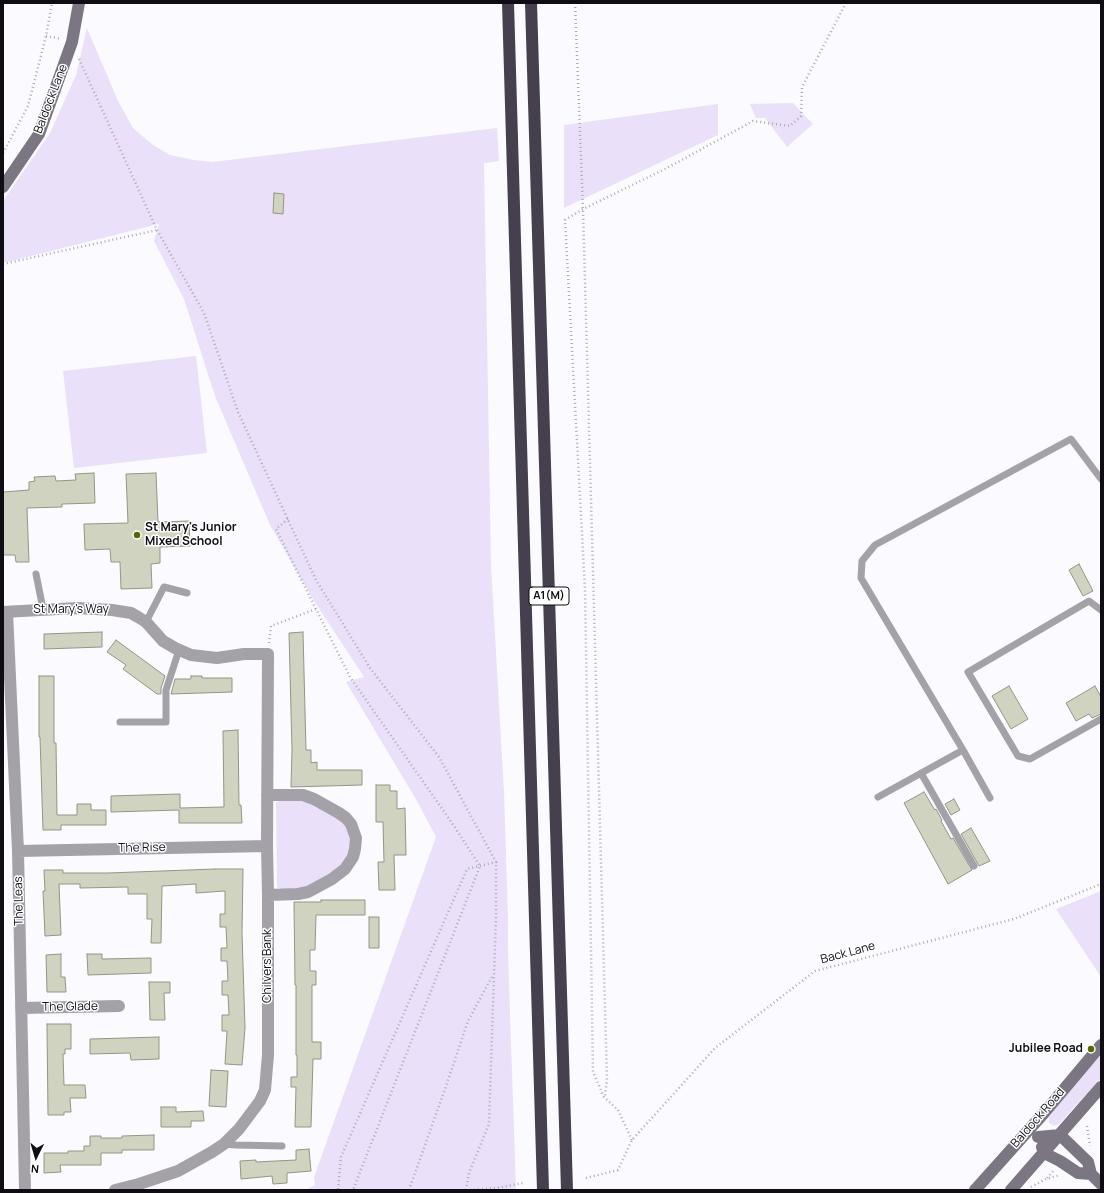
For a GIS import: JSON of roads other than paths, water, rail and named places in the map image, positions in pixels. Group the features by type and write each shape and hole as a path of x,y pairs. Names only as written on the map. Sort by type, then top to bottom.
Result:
{"highway":[{"name":"A1(M)","path":"508,3 543,1190"},
{"name":"A1(M)","path":"531,3 567,1190"}],"street":[{"name":"Baldock Lane","path":"3,187 39,134 72,42 79,3"},
{"name":"St Mary's Way","path":"5,612 77,608 112,610 130,613 146,622 163,641 191,655 218,658 244,654 268,654"},
{"name":"The Leas","path":"5,612 18,851 25,1190"},
{"name":"Chilvers Bank","path":"115,1190 178,1171 224,1144 256,1108 265,1090 268,1055 268,895 266,846 268,654"},
{"path":"267,795 303,795 314,799 346,818 351,824 356,838 353,857 345,869 332,879 308,892 298,894 268,895"},
{"name":"The Rise","path":"18,851 266,846"},
{"name":"The Glade","path":"21,1008 119,1006"},
{"name":"Baldock Road","path":"975,1190 1034,1133 1101,1045"},
{"path":"1011,1190 1101,1087"},
{"path":"1034,1133 1060,1135 1088,1162 1091,1174 1101,1184"},
{"path":"1034,1133 1044,1153 1078,1173 1091,1174"}],"lane":[{"path":"990,798 861,578 862,560 875,545 1071,439 1101,479"},
{"path":"36,574 43,609"},
{"path":"146,622 164,588 187,593"},
{"path":"1101,610 1089,601 968,672 1018,756 1030,759 1101,719"},
{"path":"120,722 166,722 166,690 179,650"},
{"path":"878,796 963,750"},
{"path":"921,773 974,866"},
{"path":"224,1144 282,1146"}],"place":[{"name":"St Mary's Junior Mixed School","path":"137,535"},
{"name":"Jubilee Road","path":"1091,1049"}]}
